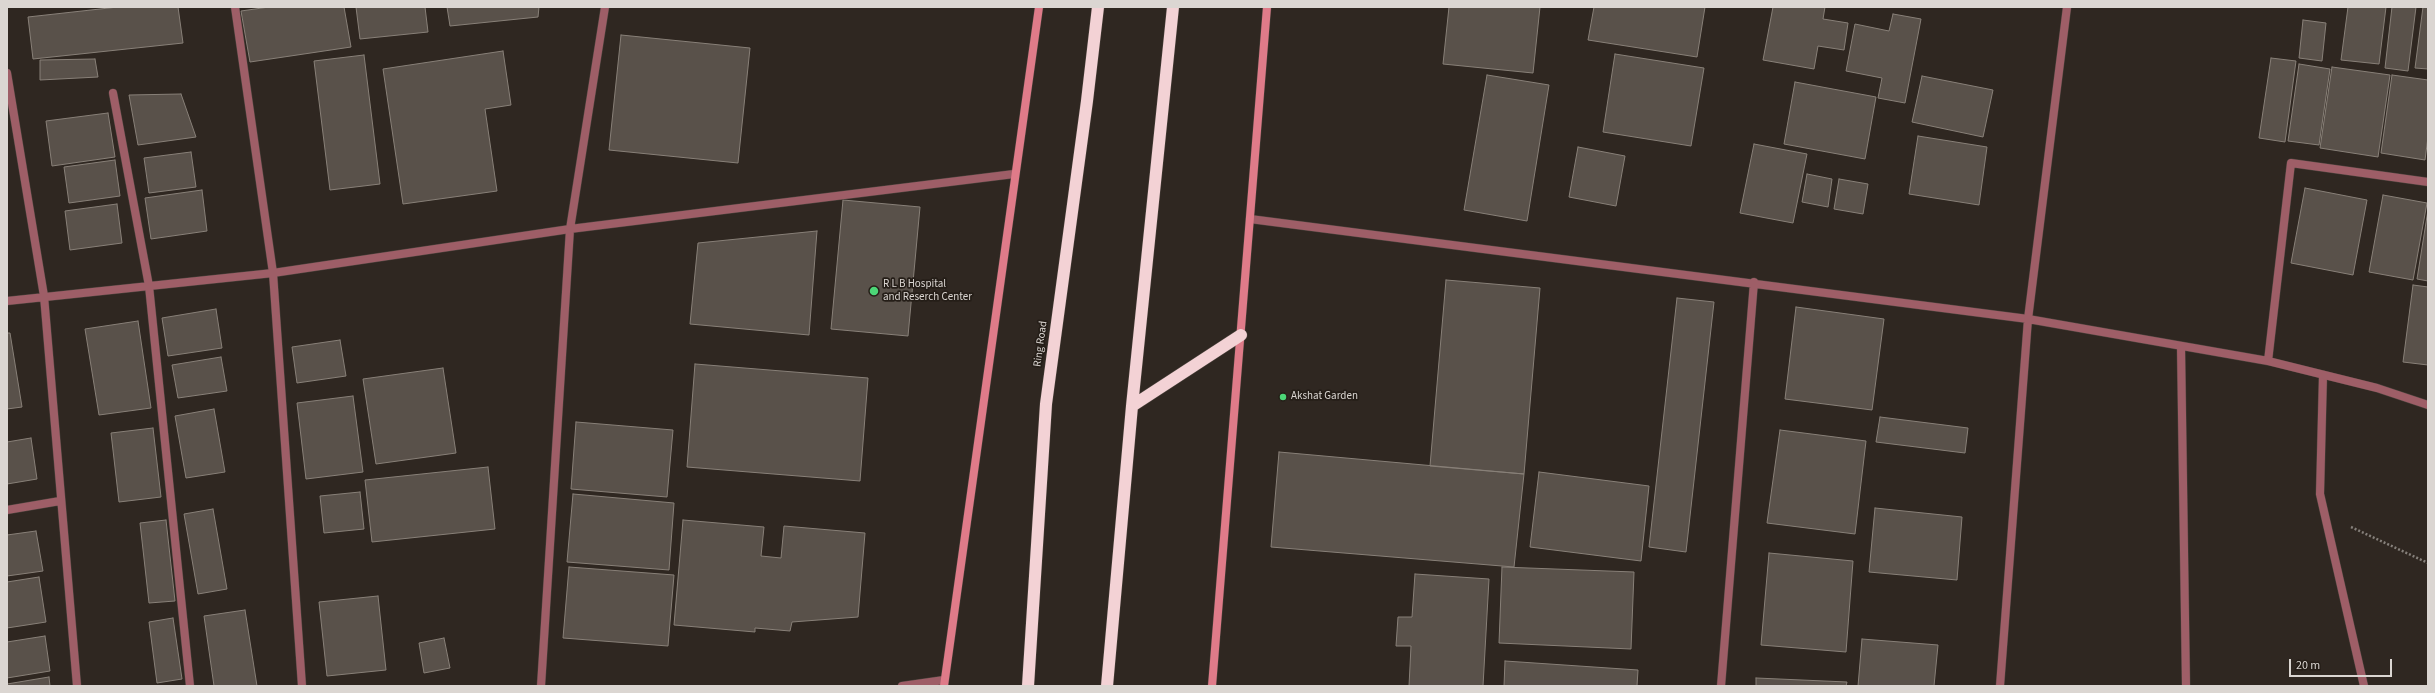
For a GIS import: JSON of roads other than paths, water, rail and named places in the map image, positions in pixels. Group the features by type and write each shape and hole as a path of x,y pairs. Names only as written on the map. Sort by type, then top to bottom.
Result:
{"highway":[{"name":"Ring Road","path":"1028,686 1046,404 1087,102 1098,7"},
{"path":"1107,686 1132,406 1164,80 1173,7"},
{"path":"1132,406 1241,335"}],"street":[{"path":"235,7 273,273 302,686"},
{"path":"541,686 570,229 605,7"},
{"path":"902,686 944,683 1014,174 1039,7"},
{"path":"1212,686 1267,7"},
{"path":"2000,686 2028,319 2067,7"},
{"path":"7,72 44,296 60,501 77,686"},
{"path":"113,93 149,286 190,686"},
{"path":"2268,361 2291,163 2428,182"},
{"path":"7,301 273,273 570,229 1014,174"},
{"path":"1250,219 1754,282 2028,319 2268,361 2377,388 2428,405"},
{"path":"1721,686 1754,282"},
{"path":"2181,346 2186,686"},
{"path":"2323,375 2320,494 2364,686"},
{"path":"7,510 60,501"}],"place":[{"name":"R L B Hospital and Reserch Center","path":"874,291"},
{"name":"Akshat Garden","path":"1283,397"}]}
